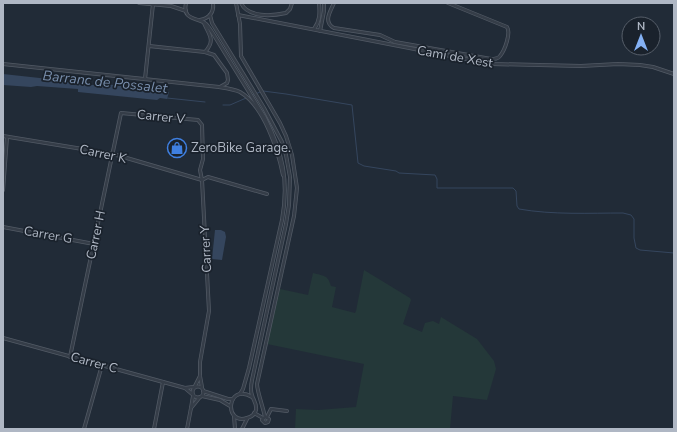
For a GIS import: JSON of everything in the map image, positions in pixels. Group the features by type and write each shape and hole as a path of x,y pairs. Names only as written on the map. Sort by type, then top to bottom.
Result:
{"street":[{"path":"139,3 171,6 186,11"},
{"path":"186,3 186,11 190,17 204,22 212,32 272,132 284,167 285,201 282,220 249,368 243,389 240,394 233,399 230,406 234,416 235,429"},
{"path":"200,21 210,15 213,8 213,3"},
{"path":"236,3 241,56 286,136 292,155 297,188 294,216 257,384 265,417"},
{"path":"241,3 243,8 248,12 262,14 286,13 290,9 292,3"},
{"path":"313,29 318,23 319,3"},
{"path":"320,31 324,3"},
{"path":"334,3 328,18 329,24 334,28 380,35 395,42 491,59 500,57 508,36 509,31 507,27 448,3"},
{"path":"145,79 153,4"},
{"path":"210,15 212,23 275,126 286,155 290,177 289,205 286,224 252,380 252,397"},
{"name":"Camí de Xest","path":"238,15 492,64 581,66 618,64 640,65 653,67 674,74"},
{"path":"204,22 211,41 210,47 205,52"},
{"path":"149,46 205,52 214,55 227,73 228,80 219,87"},
{"path":"3,64 219,87 238,91 251,101 270,132 277,149 285,186"},
{"name":"Carrer V","path":"121,113 200,121"},
{"name":"Carrer H","path":"70,357 121,113"},
{"name":"Carrer Y","path":"200,121 202,125 203,160 200,170 202,180 209,311 200,362 202,388"},
{"name":"Carrer K","path":"3,136 113,154 202,180 208,177 267,194"},
{"path":"3,190 7,137"},
{"name":"Carrer G","path":"3,227 94,244"},
{"name":"Carrer C","path":"3,338 185,388 195,387"},
{"path":"84,429 102,365"},
{"name":"Carrer Y","path":"195,387 200,376"},
{"path":"154,429 163,382"},
{"path":"187,429 193,395 192,391 195,387 202,388 203,391 201,396 191,408"},
{"name":"Carrer C","path":"185,388 193,395"},
{"path":"203,391 228,399 233,399"},
{"path":"240,394 248,394 252,397 256,404 254,413 247,418 242,429"},
{"path":"193,395 197,398 201,396 220,400 230,406"},
{"path":"265,417 271,409 287,411"},
{"path":"254,413 265,417"},
{"path":"234,416 238,418 247,418"}],"green space":[{"path":"364,270 410,298 411,300 403,324 422,332 425,323 433,321 439,324 441,317 477,339 494,361 496,369 487,400 453,396 450,429 295,429 296,409 318,410 356,407 364,364 267,344 280,289 308,295 313,273 323,276 327,278 331,286 336,287 332,307 355,313"}],"water":[{"path":"3,74 58,80 60,82 91,85 106,84 169,92 167,99 160,98 157,100 78,92 78,89 3,85"},
{"path":"215,230 225,232 226,237 222,260 212,259"}],"waterway":[{"path":"263,91 352,105 358,163 364,166 396,171 399,173 435,175 437,179 437,188 513,188 516,191 517,206 519,209 558,213 623,213 631,215 634,219 634,238 636,248 640,250 674,253"},
{"path":"223,105 230,105 260,92"},
{"name":"Barranc de Possalet","path":"167,98 205,102"}],"place":[{"name":"ZeroBike Garage.","path":"177,148"}]}
